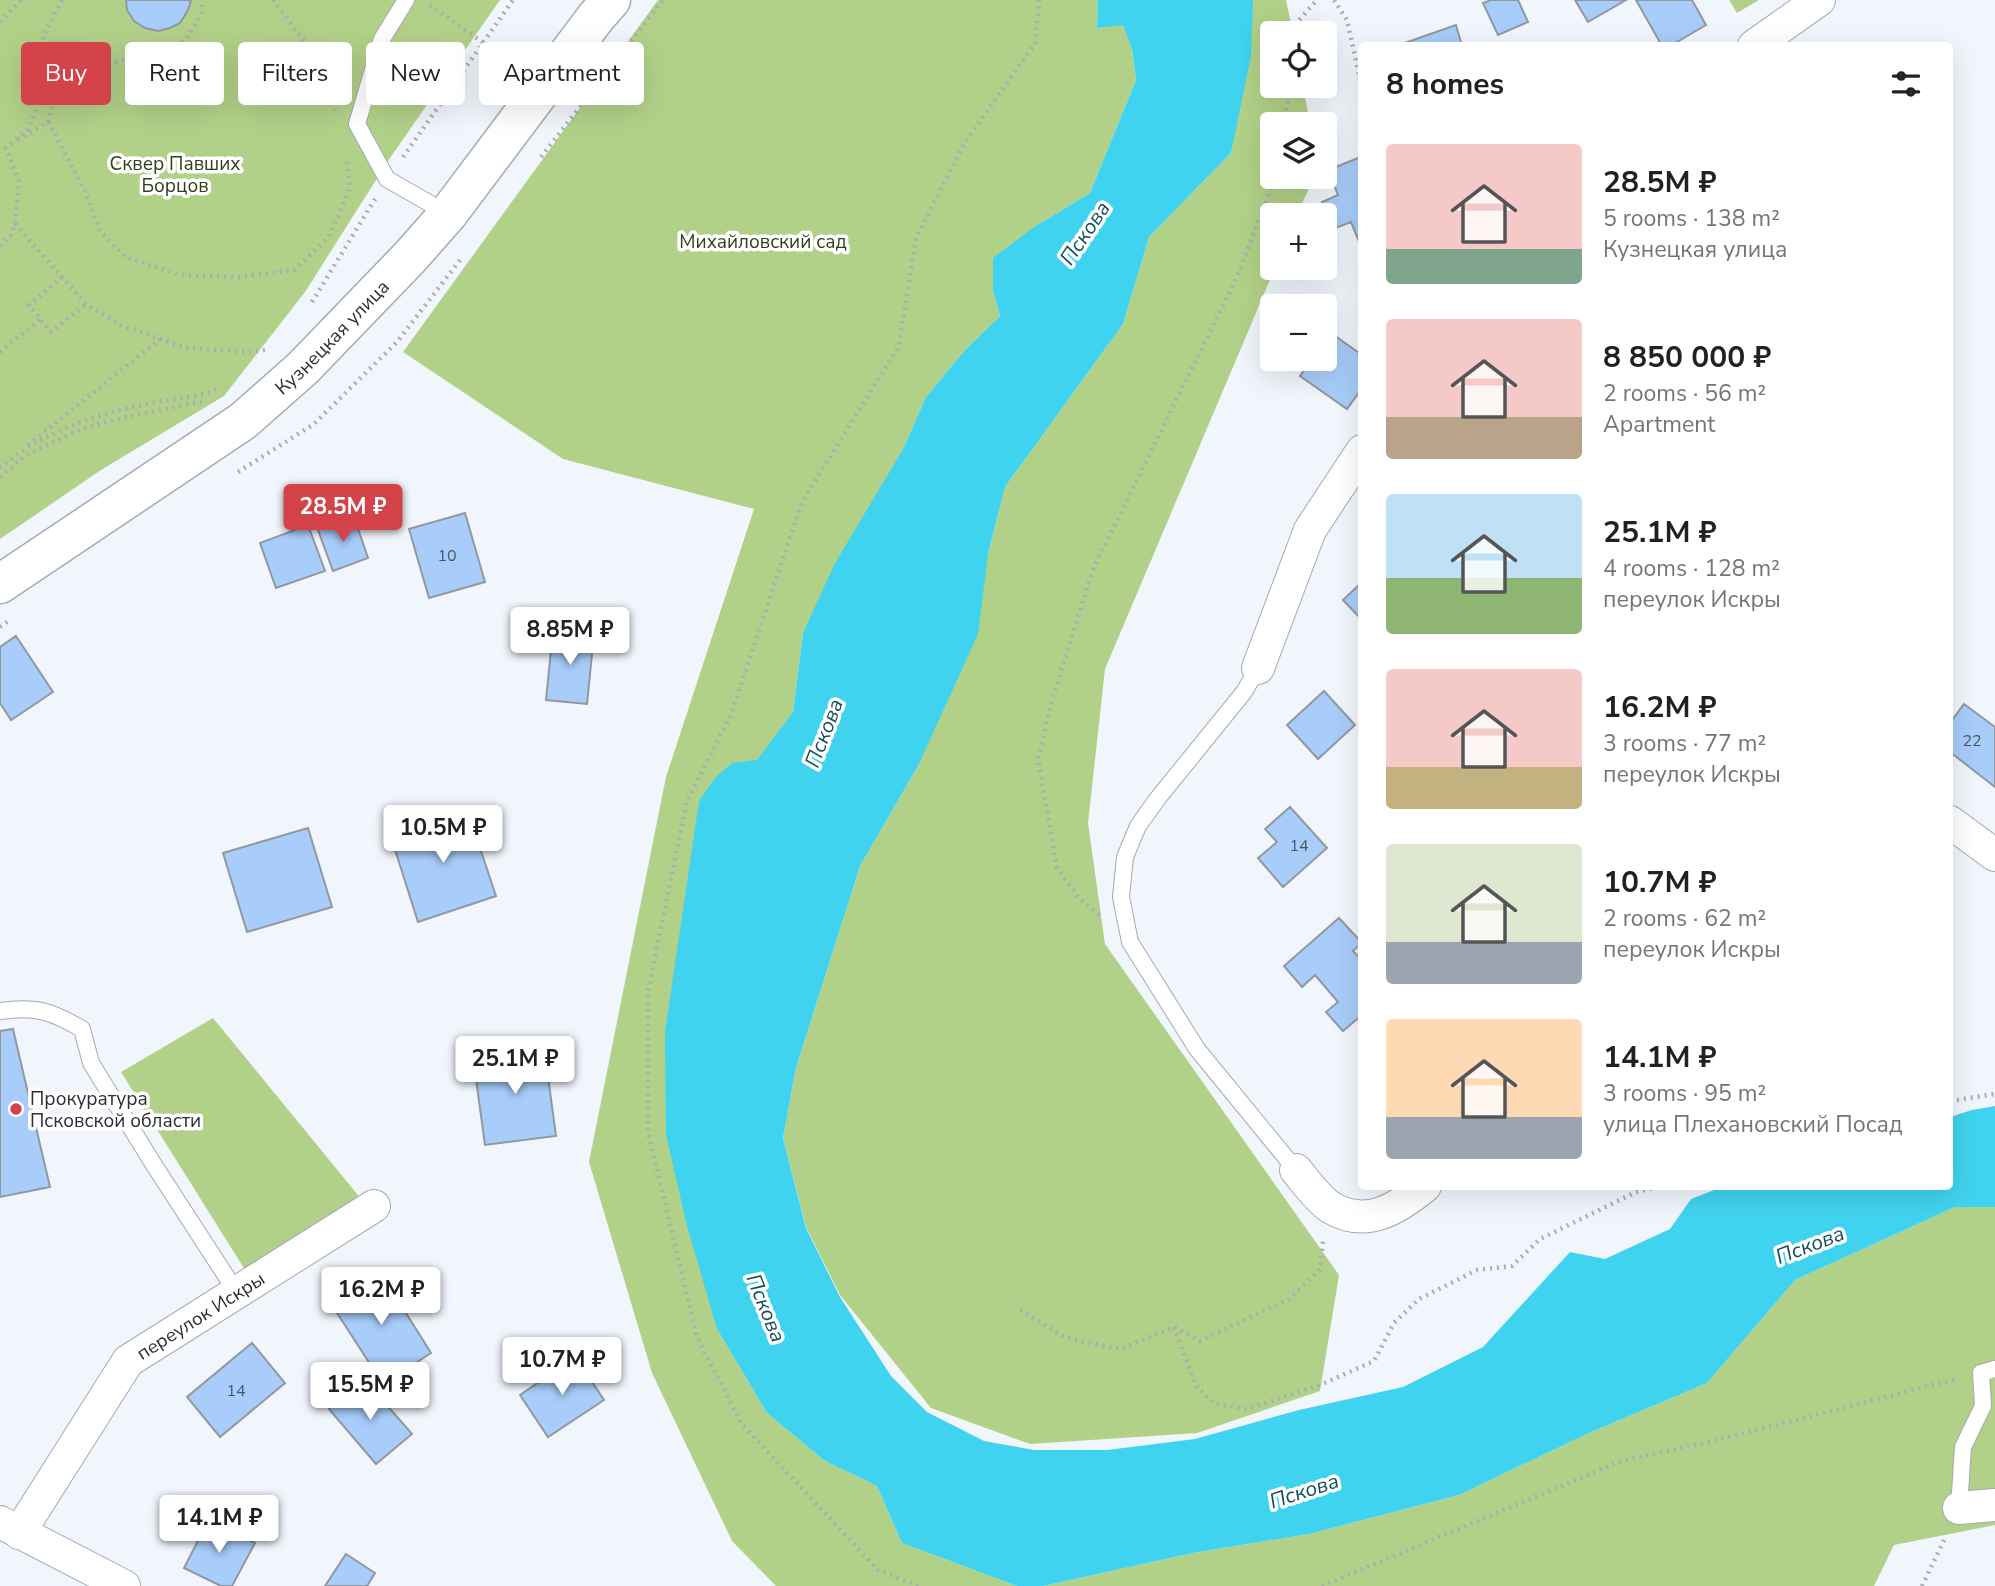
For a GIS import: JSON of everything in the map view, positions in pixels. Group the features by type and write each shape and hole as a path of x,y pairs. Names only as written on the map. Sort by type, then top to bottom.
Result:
{"street":[{"path":"1760,42 1817,1"},
{"name":"Кузнецкая улица","path":"0,584 243,421 303,368 410,257 447,214 604,6"},
{"path":"1258,668 1310,530 1358,458"},
{"path":"1953,824 1995,855"},
{"path":"1296,1170 1328,1205 1343,1213 1367,1217 1386,1213 1420,1190"},
{"name":"переулок Искры","path":"10,1528 128,1361 374,1206"},
{"path":"1959,1508 1995,1505"},
{"path":"10,1528 124,1586"}],"lane":[{"path":"406,0 382,39 357,124 387,179 447,214"},
{"path":"1258,668 1244,692 1138,826 1125,857 1121,897 1130,942 1197,1049 1296,1170"},
{"path":"0,1011 38,1009 57,1015 82,1029 91,1063 237,1293"},
{"path":"1959,1508 1963,1447 1983,1406 1988,1371"}],"path":[{"path":"0,22 21,0"},
{"path":"6,148 28,129 53,68 43,36 62,0"},
{"path":"6,148 48,122 58,88 110,64 184,42 201,15 203,0"},
{"path":"273,0 311,50 339,120"},
{"path":"918,1586 878,1570 741,1423 697,1337 648,1132 648,990 687,800 730,717 802,502 899,346 916,238 964,144 1035,43 1040,0"},
{"path":"1298,21 1317,0"},
{"path":"1334,0 1347,20 1358,70"},
{"path":"428,4 483,42"},
{"path":"48,122 85,191 100,231 125,257 181,275 239,277 294,270 328,238 349,188 346,154"},
{"path":"0,246 11,235 15,224 19,181 6,148"},
{"path":"1130,942 1079,897 1056,868 1038,759 1054,696 1094,567 1236,279 1271,189"},
{"path":"15,224 86,304 121,325 185,348 250,352 272,349"},
{"path":"62,277 29,305 51,332 86,304"},
{"path":"0,352 40,318"},
{"path":"0,468 160,340"},
{"path":"19,452 67,428 111,412 204,394 226,387"},
{"path":"0,477 26,455 81,429 207,400"},
{"path":"1953,1101 1995,1094"},
{"path":"1174,1326 1196,1386 1215,1404 1247,1409 1320,1385 1374,1361 1394,1323 1419,1299 1477,1270 1512,1266 1540,1239 1645,1190"},
{"path":"1174,1326 1200,1341 1289,1299 1320,1270 1328,1205"},
{"path":"1020,1310 1066,1338 1120,1349 1174,1326"},
{"path":"1322,1586 1621,1461 1709,1442 1988,1371"},
{"path":"1922,1586 1959,1508"}],"green space":[{"name":"Сквер Павших Борцов","path":"0,0 500,0 465,50 465,42 366,42 366,105 427,105 305,292 224,396 101,470 0,539"},
{"name":"Михайловский сад","path":"658,0 1098,0 1097,28 1123,24 1132,49 1136,80 1090,193 1034,227 993,291 1000,316 965,350 926,397 903,449 803,633 793,712 757,761 732,764 717,1329 767,1413 825,1461 877,1486 902,1543 1017,1586 776,1586 732,1541 652,1373 589,1162 666,777 754,509 563,459 403,352 582,105 644,105 644,42 628,42"},
{"path":"1253,0 1286,0 1290,21 1260,21 1260,98 1305,98 1308,112 1260,112 1260,189 1309,189 1302,203 1260,203 1260,280 1270,280 1264,294 1260,294 1260,303 1105,669 1088,823 1105,944 1339,1275 1320,1391 1197,1433 1030,1444 931,1408 840,1295 806,1227 783,1138 796,1068 860,866 918,766 988,554 1005,487 1123,324 1149,237 1231,153"},
{"path":"1729,0 1759,0 1737,13"},
{"path":"213,1018 375,1216 257,1289 121,1072"},
{"path":"1955,1207 1995,1207 1995,1525 1894,1545 1874,1586 1043,1586 1193,1553 1309,1534 1459,1495 1589,1433 1707,1383 1795,1280"}],"water":[{"name":"Пскова","path":"1098,0 1253,0 1251,56 1231,153 1149,237 1123,324 1005,487 988,554 978,634 918,766 860,866 796,1068 783,1138 806,1228 840,1297 891,1376 927,1412 984,1441 1034,1450 1107,1450 1195,1439 1299,1410 1403,1387 1483,1347 1570,1252 1605,1259 1670,1229 1691,1199 1714,1190 1953,1190 1953,1116 1995,1106 1995,1207 1955,1207 1795,1280 1707,1383 1589,1433 1459,1495 1309,1534 1193,1553 1043,1586 1017,1586 902,1543 877,1486 825,1461 767,1413 717,1329 687,1226 666,1135 665,1032 699,801 716,777 732,763 757,760 793,712 803,633 834,565 903,449 926,397 965,350 1000,316 993,291 993,258 1034,227 1090,193 1136,80 1132,49 1123,25 1097,28"}],"building":[{"path":"126,0 191,0 180,23 158,31 145,28 134,21 127,10"},
{"path":"1491,0 1518,0 1528,22 1498,35 1483,3"},
{"path":"1575,0 1626,0 1588,22"},
{"path":"1636,0 1692,0 1706,25 1677,42 1660,42"},
{"path":"1456,25 1461,42 1407,42"},
{"path":"1358,158 1358,239 1351,222 1337,227 1337,203 1322,203 1338,195 1336,189 1337,166"},
{"path":"1337,337 1358,352 1358,394 1347,409 1300,376 1304,371 1337,371"},
{"path":"465,513 485,582 429,598 409,529"},
{"path":"354,517 368,558 333,571 318,530"},
{"path":"308,525 325,571 276,588 260,543"},
{"path":"1358,586 1358,616 1343,600"},
{"path":"553,630 594,634 587,704 546,700"},
{"path":"16,636 53,692 11,720 0,703 0,647"},
{"path":"1324,691 1355,725 1318,759 1287,725"},
{"path":"1964,704 1995,727 1995,787 1953,754 1953,719"},
{"path":"1290,807 1327,848 1283,887 1258,858 1277,842 1265,829"},
{"path":"467,809 496,896 418,922 390,834"},
{"path":"308,828 332,907 247,932 223,853"},
{"path":"1339,918 1358,939 1358,947 1353,951 1358,956 1358,1018 1343,1031 1326,1012 1338,1002 1315,975 1302,987 1284,966"},
{"name":"Прокуратура Псковской области","path":"13,1029 50,1187 0,1197 0,1031"},
{"path":"544,1047 556,1136 485,1145 473,1057"},
{"path":"379,1270 431,1353 383,1384 330,1302"},
{"path":"252,1343 285,1383 220,1437 187,1397"},
{"path":"576,1357 604,1400 548,1437 520,1395"},
{"path":"364,1379 412,1434 376,1464 329,1409"},
{"path":"209,1519 255,1543 232,1586 221,1586 184,1568"},
{"path":"346,1554 375,1573 367,1586 325,1586"}],"place":[{"name":"Прокуратура Псковской области","path":"16,1109"}]}
